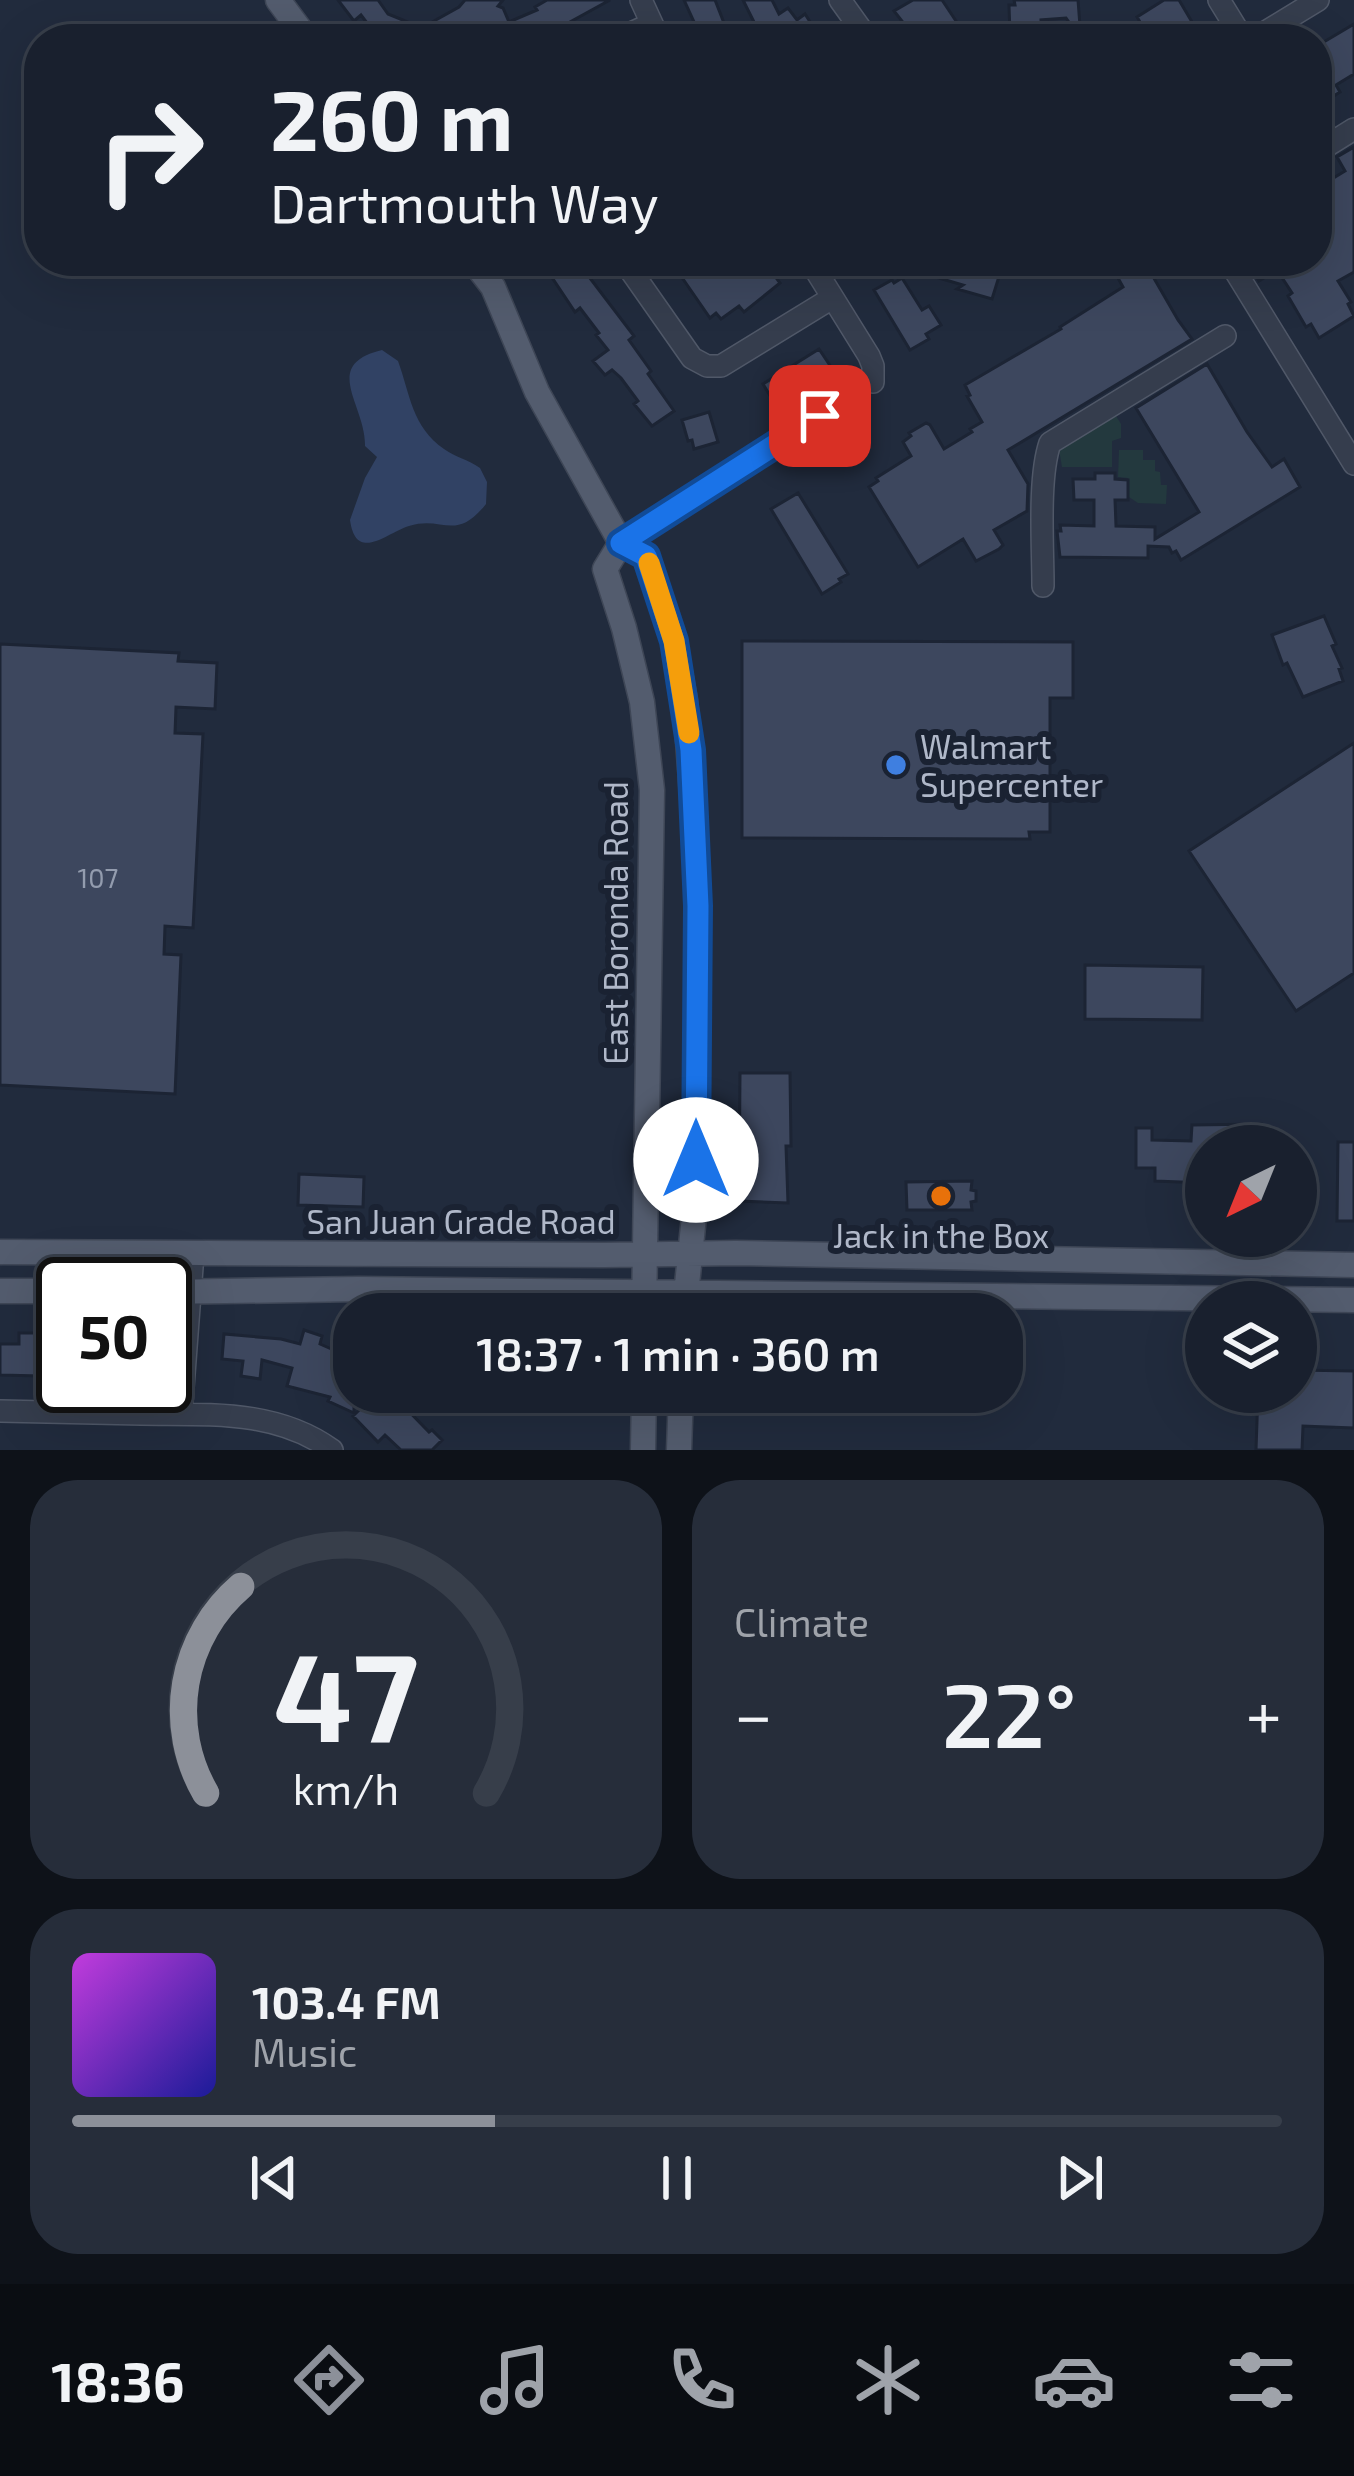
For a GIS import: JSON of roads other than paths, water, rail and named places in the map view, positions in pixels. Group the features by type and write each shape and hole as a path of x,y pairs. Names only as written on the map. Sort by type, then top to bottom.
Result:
{"main road":[{"path":"278,0 296,24"},
{"path":"485,276 537,392 621,543 645,554 674,641 691,750 698,906 696,1197 686,1293"},
{"name":"East Boronda Road","path":"621,543 605,569 642,702 652,790 645,1293"},
{"name":"San Juan Grade Road","path":"0,1252 692,1253 1354,1265"},
{"path":"0,1291 36,1291"},
{"name":"San Juan Grade Road","path":"192,1292 441,1293"},
{"name":"San Juan Grade Road","path":"1023,1301 1354,1300"},
{"path":"643,1450 644,1413"},
{"path":"680,1450 681,1413"}],"street":[{"path":"1279,24 1318,0"},
{"path":"635,276 692,358 707,366 721,366 832,298"},
{"path":"819,276 869,356 873,382"},
{"path":"1238,276 1354,464"},
{"path":"1043,586 1044,489 1050,443 1225,336"},
{"path":"621,543 842,403"},
{"path":"0,1411 267,1420 302,1431 332,1450"}],"water":[{"path":"382,350 398,361 425,431 444,449 480,468 487,482 486,504 457,525 421,523 366,543 353,533 350,520 377,457 365,446 350,376 364,357"}],"place":[{"name":"Walmart Supercenter","path":"896,765"},
{"name":"Jack in the Box","path":"941,1196"}]}
